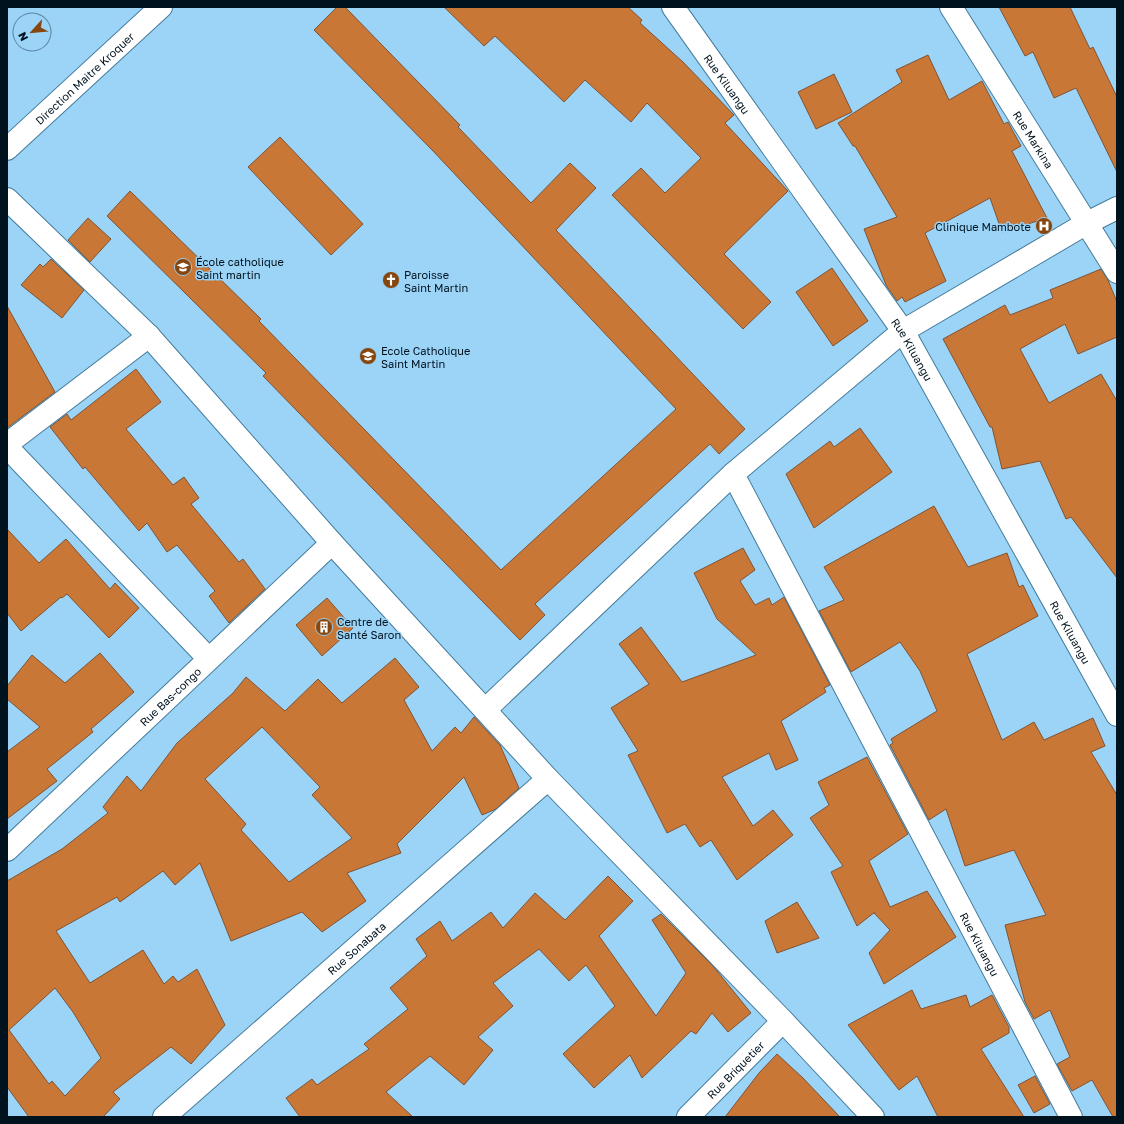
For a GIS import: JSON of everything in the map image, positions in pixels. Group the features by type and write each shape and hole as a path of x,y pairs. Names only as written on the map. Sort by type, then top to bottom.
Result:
{"street":[{"name":"Direction Maitre Kroquer","path":"10,141 161,7"},
{"name":"Rue Kiluangu","path":"672,7 903,331 1117,715"},
{"name":"Rue Markina","path":"951,7 1117,272"},
{"path":"7,199 149,336 332,543 548,779 783,1021 873,1117"},
{"path":"486,710 733,474 903,331 1087,223 1117,208"},
{"path":"149,336 7,445 209,659"},
{"name":"Rue Kiluangu","path":"733,474 1071,1117"},
{"name":"Rue Bas-congo","path":"7,850 332,543"},
{"name":"Rue Sonabata","path":"164,1117 548,779"},
{"name":"Rue Briquetier","path":"688,1117 783,1021"}],"building":[{"path":"337,7 345,7 460,125 458,127 531,203 570,163 596,188 556,230 745,429 719,454 710,444 535,604 545,615 520,640 263,376 266,373 107,216 130,191 261,319 259,321 501,570 676,409 433,151 314,30"},
{"path":"444,7 628,7 642,20 640,23 684,63 734,115 725,123 788,191 724,254 771,302 743,329 612,195 641,168 665,193 701,158 647,103 631,122 585,80 564,102 495,36 484,46"},
{"path":"999,7 1070,7 1090,49 1093,47 1117,97 1117,172 1076,88 1054,98 1033,52 1025,56"},
{"path":"928,55 949,100 982,81 1004,124 1008,122 1021,146 1012,151 1047,218 1002,232 990,198 925,233 946,281 905,302 902,297 897,301 886,285 864,229 897,217 855,146 853,146 838,123 902,82 896,70"},
{"path":"834,74 852,112 816,129 798,92"},
{"path":"280,137 363,224 331,255 248,167"},
{"path":"88,218 111,239 90,262 68,240"},
{"path":"51,259 84,290 62,318 21,285 40,264 43,267"},
{"path":"832,268 868,321 833,346 796,292"},
{"path":"1101,269 1108,280 1117,302 1117,337 1078,354 1065,324 1020,349 1049,403 1101,374 1117,401 1117,578 1071,517 1066,519 1040,461 1002,469 992,427 990,427 943,339 1005,305 1010,315 1053,298 1050,290"},
{"path":"7,306 55,392 7,428"},
{"path":"136,369 161,402 126,429 173,485 184,477 199,498 191,504 239,562 243,559 265,589 229,623 209,596 215,591 177,545 167,552 147,523 139,531 85,467 83,469 50,427 67,414 71,420"},
{"path":"860,428 892,472 814,528 786,474 830,441 834,447"},
{"path":"934,506 968,567 1007,553 1019,587 1023,585 1038,616 967,654 1002,740 1034,722 1044,740 1093,718 1105,746 1091,752 1117,795 1117,1117 1113,1117 1092,1080 1072,1091 1057,1064 1070,1057 1050,1010 1034,1019 1025,1002 1005,925 1046,915 1014,850 965,866 946,809 929,820 890,745 893,743 891,739 937,711 920,671 900,642 851,672 819,611 844,600 824,567"},
{"path":"7,529 39,563 66,539 110,589 115,583 139,608 109,638 67,594 62,598 61,597 21,631 7,613"},
{"path":"743,548 755,570 740,581 755,605 769,598 772,605 784,597 830,685 824,688 826,692 781,721 798,760 776,770 769,753 722,777 753,826 773,810 793,835 737,880 711,840 700,847 685,824 667,833 628,755 638,751 611,708 649,684 619,644 641,627 682,682 756,655 717,619 694,573"},
{"name":"Centre de Santé Saron","path":"327,598 353,628 322,656 296,625"},
{"path":"100,653 134,692 91,729 93,732 47,769 57,781 7,819 7,752 40,727 7,699 7,686 32,655 65,683"},
{"path":"395,658 419,687 404,700 432,751 455,727 461,733 474,717 500,745 519,788 496,809 482,815 464,777 397,844 401,853 347,873 366,901 322,932 302,912 231,941 200,863 175,885 163,871 120,902 117,897 56,931 90,983 143,950 164,984 173,976 178,982 197,969 225,1025 191,1064 171,1047 113,1092 120,1099 103,1117 29,1117 7,1087 7,881 62,849 108,813 103,807 127,776 141,791 177,743 233,693 246,677 285,711 318,679 342,703","holes":["262,727 320,787 312,795 352,838 289,882 241,830 246,824 205,779","55,988 73,1012 101,1058 65,1096 52,1081 49,1084 9,1030"]},
{"path":"867,757 908,834 869,861 890,907 927,891 956,937 884,984 869,953 890,930 874,913 875,912 857,926 831,872 843,866 810,818 829,805 818,782"},
{"path":"608,876 633,901 599,936 656,1016 686,973 652,920 661,914 713,966 751,1013 728,1032 712,1013 696,1034 691,1031 642,1078 630,1055 594,1088 563,1054 615,1006 586,965 569,981 539,949 493,983 513,1006 478,1037 493,1050 464,1085 430,1056 386,1092 413,1117 300,1117 286,1098 312,1079 317,1085 369,1049 364,1044 408,1009 390,988 427,956 416,939 440,921 452,941 491,912 503,928 535,893 565,920"},
{"path":"797,902 819,938 777,953 765,921"},
{"path":"912,990 921,1009 966,995 970,1007 992,995 1009,1027 1009,1033 981,1049 1024,1117 938,1117 917,1076 899,1090 848,1025"},
{"path":"777,1054 803,1078 840,1117 725,1117 759,1073"},
{"path":"1035,1076 1050,1104 1034,1113 1018,1085"}],"place":[{"name":"Clinique Mambote","path":"1044,226"},
{"name":"École catholique Saint martin","path":"183,267"},
{"name":"Paroisse Saint Martin","path":"391,280"},
{"name":"Ecole Catholique Saint Martin","path":"368,356"},
{"name":"Centre de Santé Saron","path":"324,627"}]}
